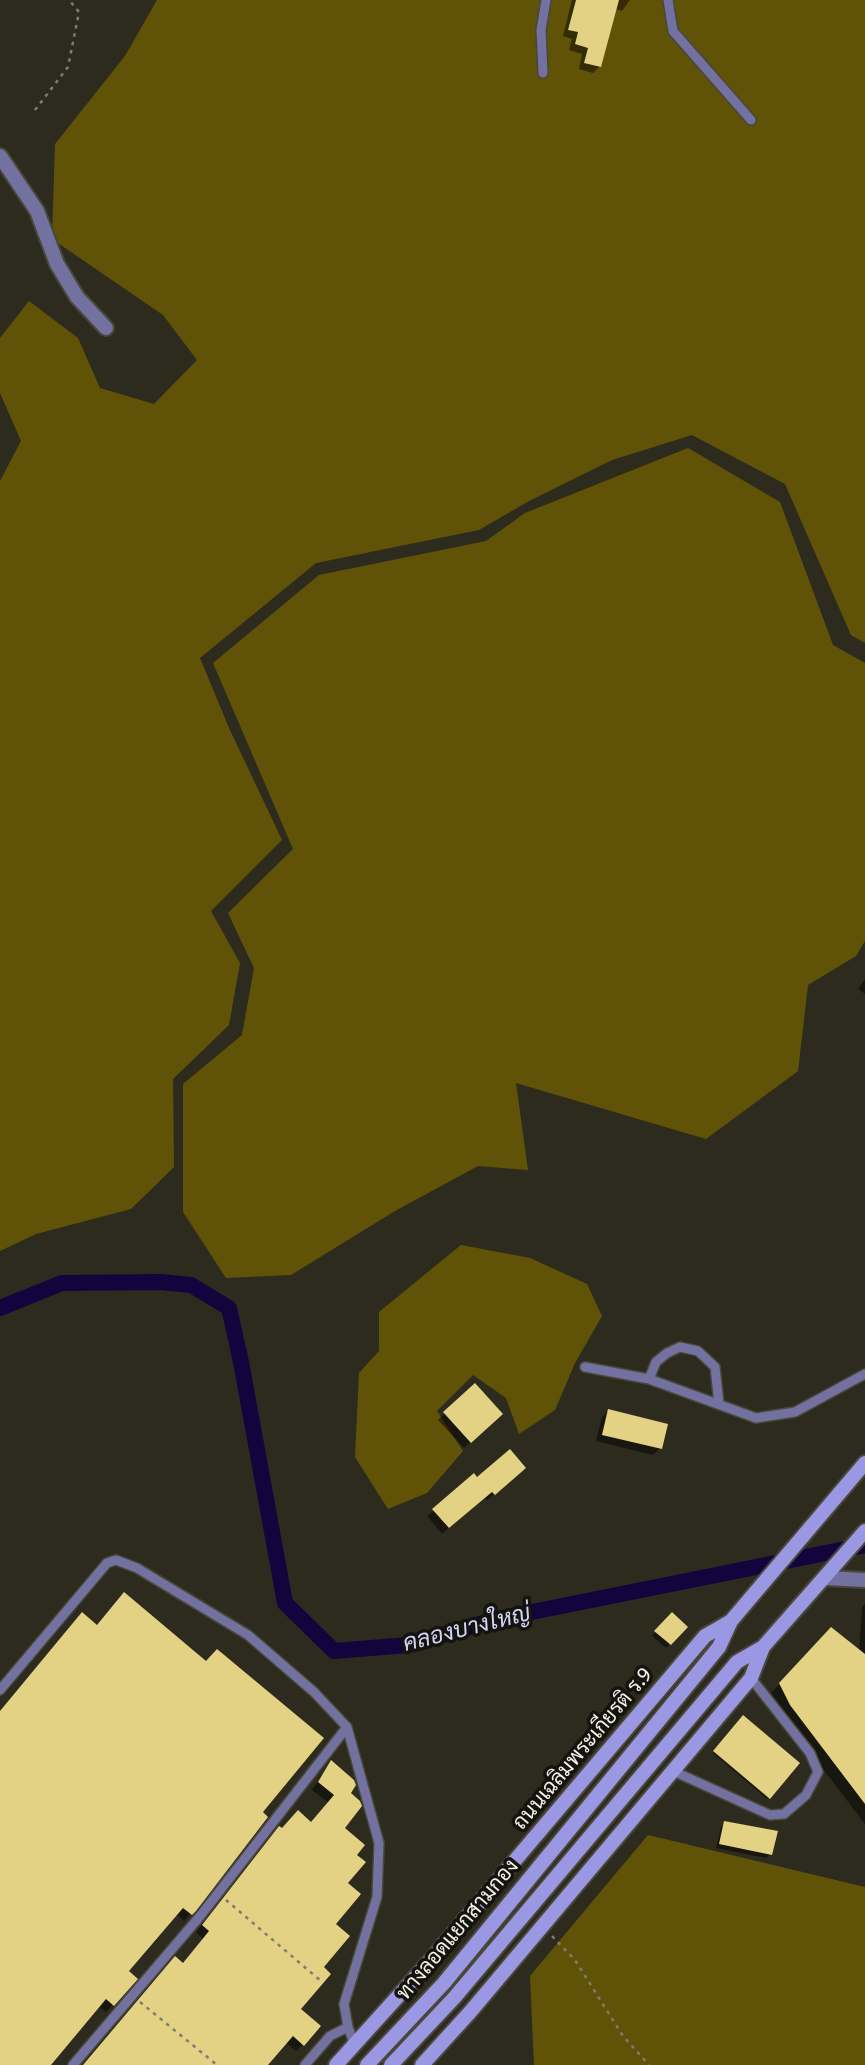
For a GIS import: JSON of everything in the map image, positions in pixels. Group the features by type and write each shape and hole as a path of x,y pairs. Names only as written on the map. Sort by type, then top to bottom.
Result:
{"main road":[{"name":"ถนนเฉลิมพระเกียรติ ร.9","path":"336,2065 429,1962 705,1636 731,1621 865,1463"},
{"path":"422,2065 751,1678 763,1647 865,1531"},
{"name":"ทางลอดแยกสามกอง","path":"367,2065 444,1983 719,1647 731,1621"},
{"name":"ทางลอดแยกสามกอง","path":"391,2065 454,1998 737,1662 763,1647"}],"street":[{"path":"0,156 37,211 57,264 77,297 106,328"},
{"path":"825,1578 865,1580"}],"lane":[{"path":"542,73 541,30 546,0"},
{"path":"668,0 673,31 751,120"},
{"path":"649,1379 656,1362 667,1353 680,1347 698,1351 715,1367 719,1404"},
{"path":"585,1367 649,1379 755,1418 795,1412 865,1374"},
{"path":"0,1690 107,1563 116,1560 137,1568 248,1635 314,1692 347,1727 379,1843 377,1898 344,2004 354,2043"},
{"path":"673,1771 770,1815 784,1814 806,1795 818,1772 810,1753 751,1678"},
{"path":"74,2065 208,1905 347,1727"},
{"path":"305,2065 330,2036 348,2027"}],"path":[{"path":"35,110 68,67 79,12 69,0"},
{"path":"208,1905 215,1909 225,1898 321,1981"},
{"path":"542,1926 575,1960 623,2036 649,2065"},
{"path":"132,1995 217,2065"}],"shaded area":[{"path":"157,0 865,0 865,643 851,635 785,484 692,435 612,460 529,501 479,530 316,563 200,658 229,728 282,840 211,911 240,963 229,1025 173,1079 174,1167 131,1209 36,1234 0,1251 0,481 21,441 0,393 0,338 29,301 78,338 100,388 154,404 197,360 163,315 52,239 55,144 125,56"},
{"path":"688,448 780,502 833,645 865,663 865,941 856,956 808,985 798,1071 706,1139 516,1083 528,1170 478,1166 395,1211 291,1275 226,1278 183,1212 183,1084 242,1035 254,968 228,913 293,849 213,663 319,575 486,541 525,513"},
{"path":"461,1245 530,1258 587,1284 602,1316 575,1363 555,1410 519,1434 506,1398 473,1375 437,1411 463,1451 427,1493 388,1509 355,1457 359,1373 379,1351 379,1312"},
{"path":"648,1835 865,1887 865,2065 534,2065 530,1976"}],"building":[{"path":"576,0 619,0 601,67 584,63 588,48 575,44 578,32 568,30"},
{"path":"475,1383 503,1414 471,1443 443,1412"},
{"path":"608,1409 668,1424 662,1449 602,1435"},
{"path":"510,1449 526,1468 495,1495 492,1492 449,1528 432,1509 474,1473 477,1477"},
{"path":"124,1592 206,1661 217,1649 324,1738 263,1812 268,1817 196,1911 192,1915 183,1908 129,1971 138,1979 114,2006 106,1999 51,2065 0,2065 0,1711 82,1612 97,1625"},
{"path":"672,1612 688,1627 671,1645 654,1631"},
{"path":"831,1627 865,1654 865,1804 790,1705 779,1683"},
{"path":"743,1715 800,1763 770,1799 713,1751"},
{"path":"331,1760 354,1780 356,1785 351,1793 362,1806 345,1828 365,1845 357,1855 366,1862 348,1883 361,1894 336,1924 350,1936 324,1967 331,1974 301,2009 321,2026 304,2046 293,2036 268,2065 83,2065 175,1956 183,1963 209,1931 202,1925 279,1826 282,1828 298,1810 311,1822 334,1795 318,1782"},
{"path":"724,1821 778,1831 772,1855 719,1844"}],"waterway":[{"name":"คลองบางใหญ่","path":"0,1308 62,1283 161,1282 191,1285 229,1308 285,1603 334,1651 408,1645 497,1619 865,1545"}]}
